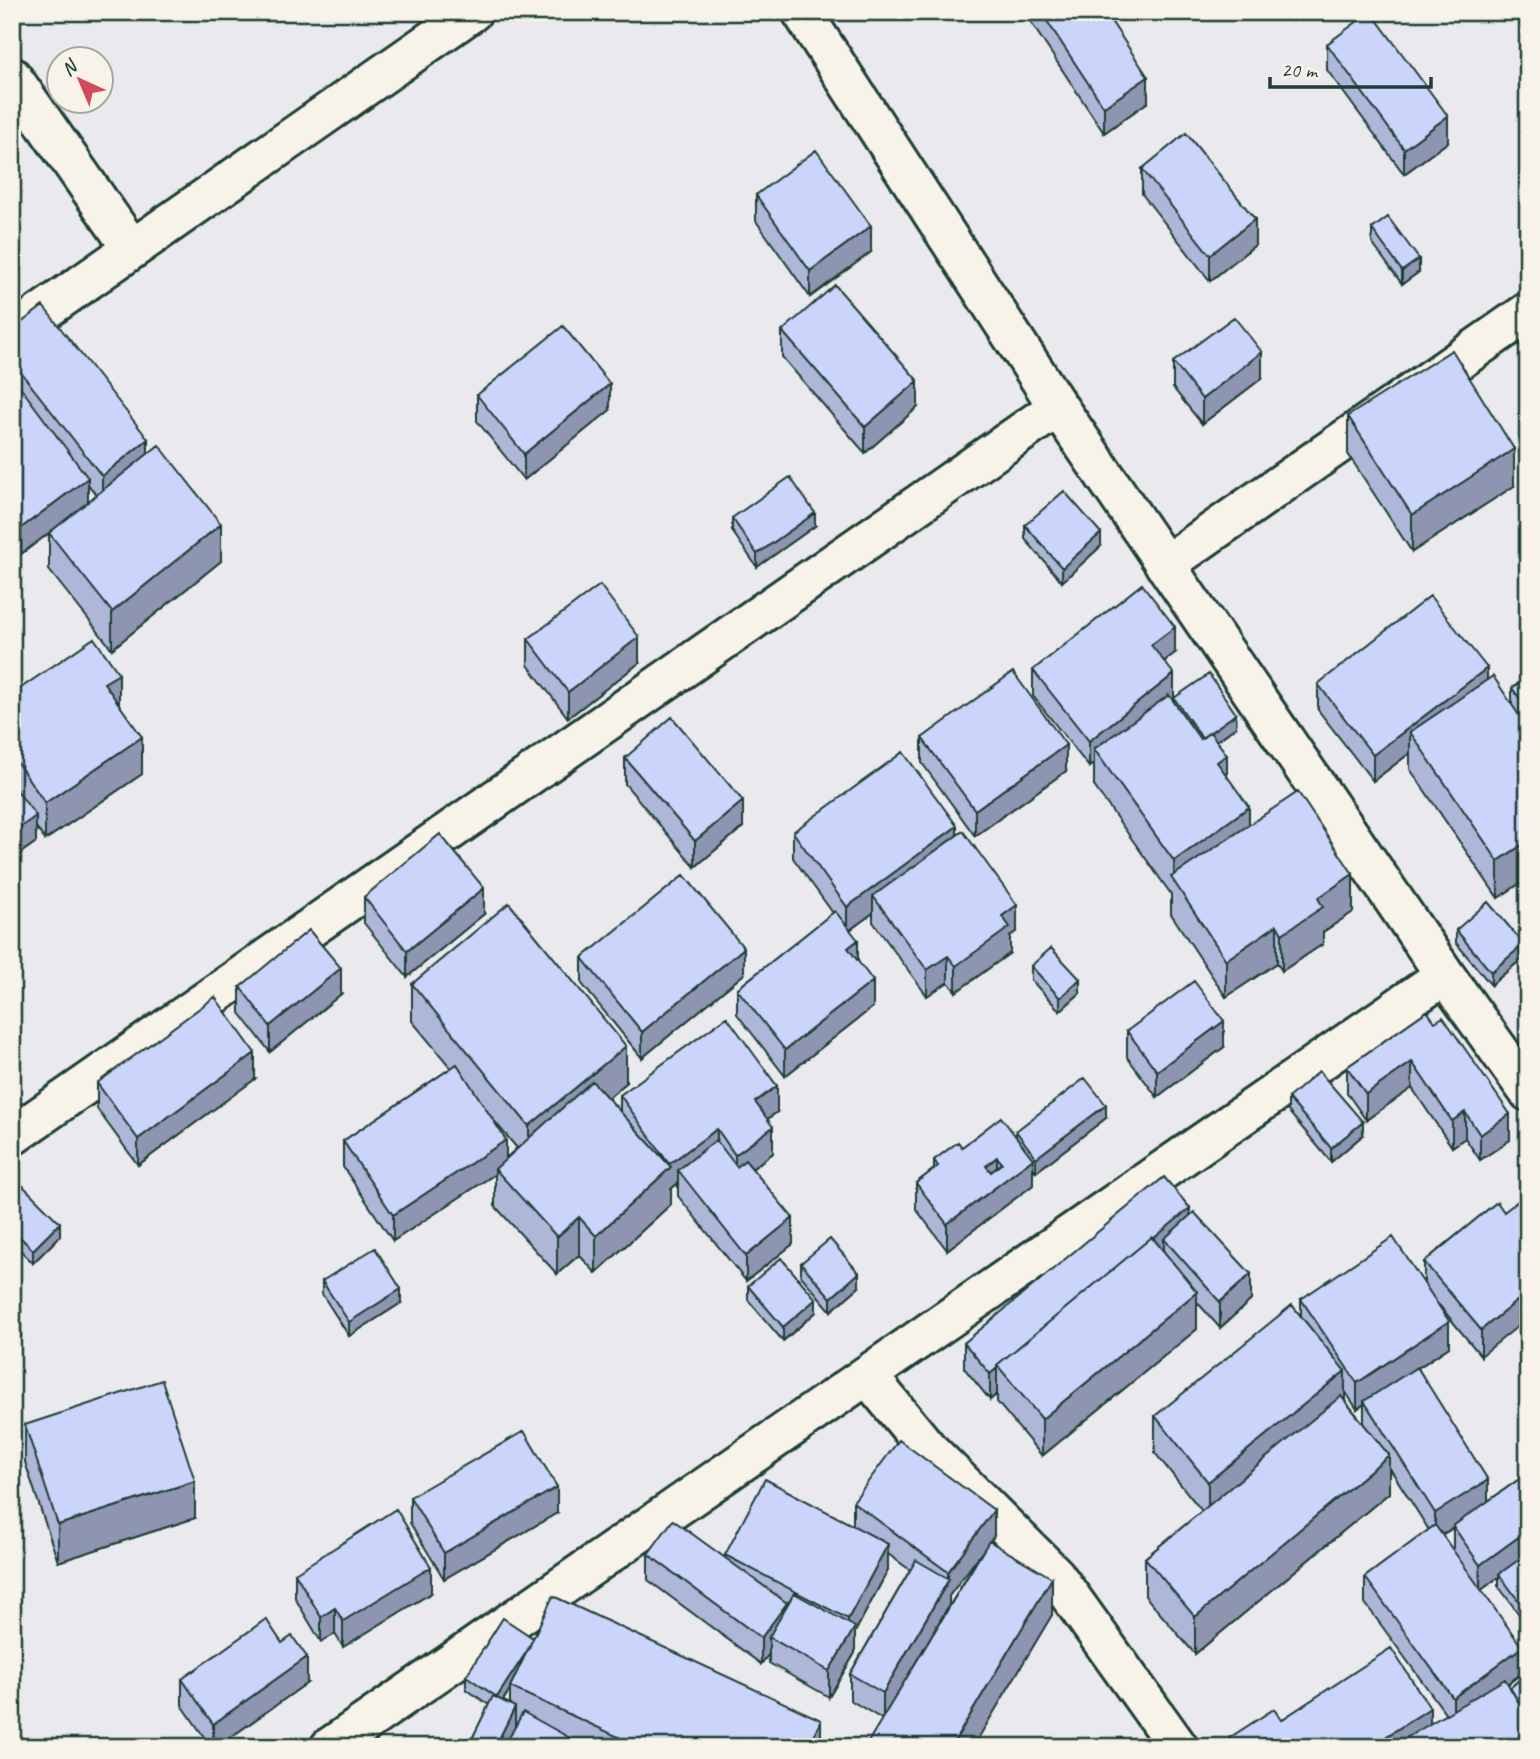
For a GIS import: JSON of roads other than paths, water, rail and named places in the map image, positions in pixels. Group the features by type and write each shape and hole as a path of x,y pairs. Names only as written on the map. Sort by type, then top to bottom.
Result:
{"street":[{"path":"12,334 472,12"},
{"path":"802,12 1058,407 1445,975 1528,1091"},
{"path":"12,76 132,250"},
{"path":"1165,565 1528,312"},
{"path":"12,1136 1058,407"},
{"path":"330,1747 1445,975"},
{"path":"867,1375 927,1448 1055,1575 1178,1747"}]}
